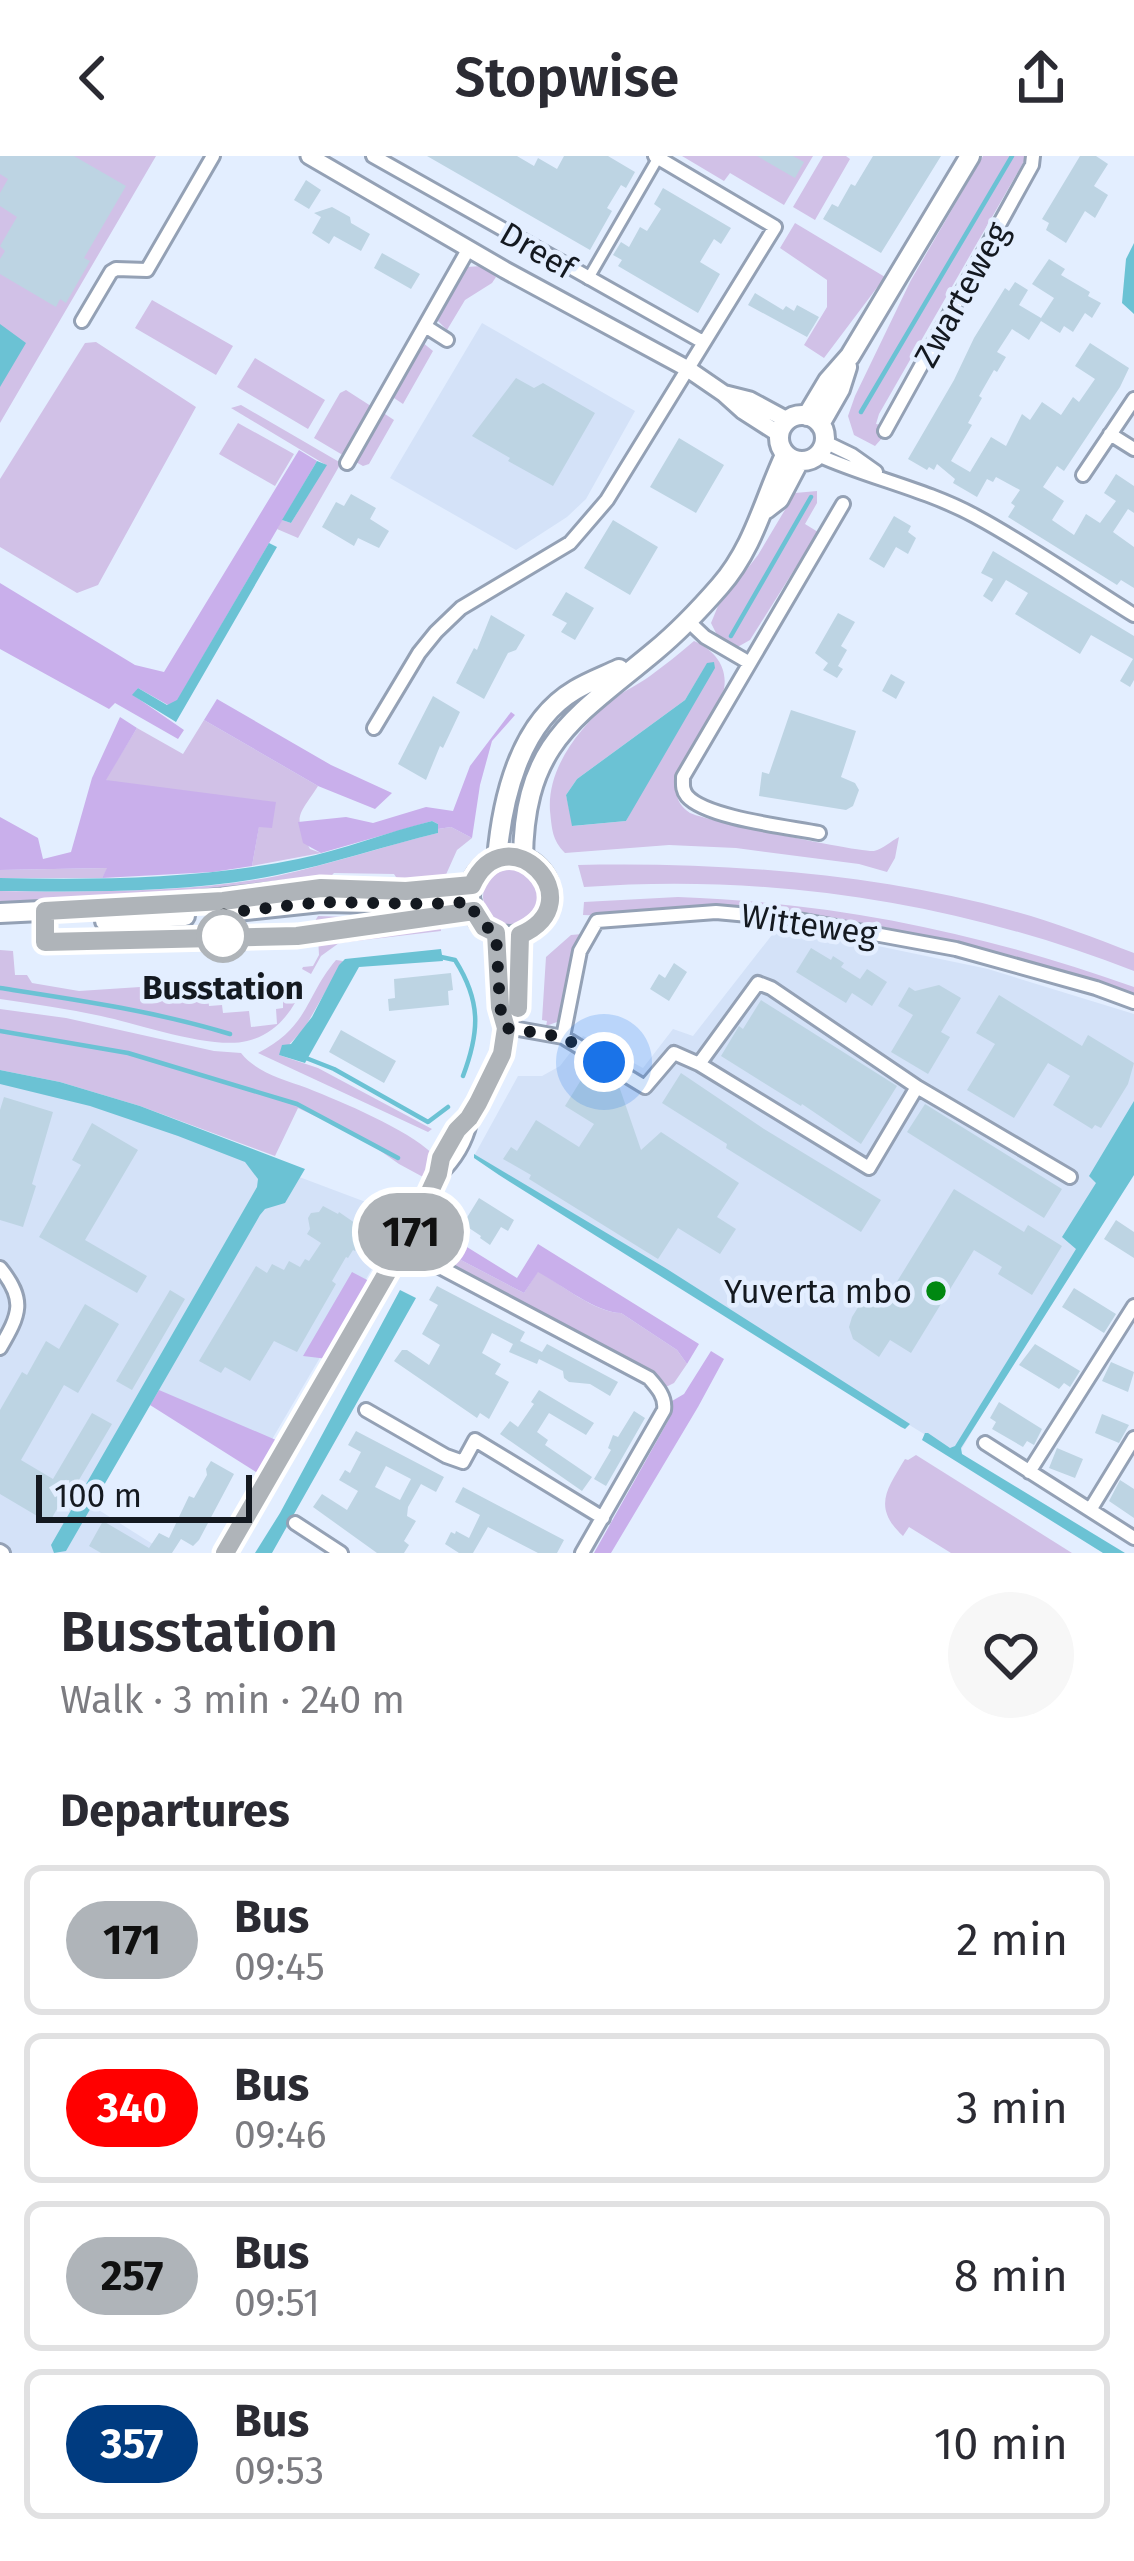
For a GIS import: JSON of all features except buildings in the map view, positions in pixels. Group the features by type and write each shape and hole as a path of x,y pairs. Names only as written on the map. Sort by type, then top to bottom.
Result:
{"main road":[{"name":"Zwarteweg","path":"806,432 840,389 850,356 970,156"},
{"path":"806,432 807,461 792,458 779,443 806,432"},
{"path":"524,859 528,804 544,757 588,704 655,651 734,568 766,509 768,493 792,458"},
{"path":"497,859 507,790 548,714 572,691 655,651"},
{"path":"510,856 524,859 545,877 548,911 541,922 520,935 496,933 476,916 472,894 485,865 510,856"},
{"path":"0,916 182,904 321,888 472,894"}],"street":[{"path":"82,321 111,272 147,270 213,156"},
{"name":"Dreef","path":"309,156 723,393 750,400 806,432"},
{"name":"Dreef","path":"374,156 704,342"},
{"name":"Zwarteweg","path":"885,431 1033,156"},
{"path":"374,728 419,653 461,608 555,554 586,527 629,468 775,227 657,157 588,279"},
{"name":"Dreef","path":"346,463 470,248"},
{"path":"425,326 447,340"},
{"path":"1083,475 1134,399"},
{"path":"806,432 852,454 882,476 973,514 1134,615"},
{"path":"1110,434 1134,449"},
{"path":"819,833 721,814 689,799 682,777 843,504"},
{"path":"687,620 705,637 748,662"},
{"name":"Witteweg","path":"563,1037 580,951 597,921 671,914 758,916 900,937 1008,963 1134,1002"},
{"path":"496,933 500,1007 506,1028"},
{"path":"226,1553 403,1247 438,1174 466,1136 469,1118 502,1054 506,1028 518,1008 520,935"},
{"name":"Witteweg","path":"699,1064 758,982 917,1087 1070,1177"},
{"path":"506,1028 563,1037 645,1087 674,1053 869,1168 917,1087"},
{"path":"403,1247 649,1378 659,1389 664,1410 582,1553"},
{"path":"0,1268 16,1292 19,1307 0,1348"},
{"path":"1029,1472 1134,1306"},
{"path":"366,1410 463,1462 475,1440 603,1518"},
{"path":"1090,1510 1134,1438"},
{"path":"985,1442 1134,1538"},
{"path":"296,1523 340,1553"}],"shaded area":[{"path":"0,156 156,156 0,423"},
{"path":"682,156 813,156 784,205 730,173 724,181"},
{"path":"823,156 850,159 815,220 793,207"},
{"path":"983,156 1027,156 879,414 876,424 892,427 875,446 854,435 848,416 855,396 911,280"},
{"path":"795,223 885,277 824,358 804,345 827,307 827,280 780,248"},
{"path":"482,266 496,277 465,300 447,330 436,319 466,267"},
{"path":"152,300 233,346 216,375 135,328"},
{"path":"482,323 635,411 586,499 516,550 390,478"},
{"path":"96,342 196,407 98,585 77,593 0,547 0,479 85,343"},
{"path":"422,342 433,351 403,404 391,396"},
{"path":"255,358 325,400 308,429 237,387"},
{"path":"346,390 374,408 346,457 314,438"},
{"path":"241,405 341,463 298,538 277,529 282,520 291,523 326,465 231,408"},
{"path":"382,412 394,420 369,464 363,466 354,461"},
{"path":"238,423 294,454 275,486 219,454"},
{"path":"299,450 317,461 177,701 168,705 138,688 133,695 184,730 178,739 115,703 109,709 0,649 0,583 135,665 164,672"},
{"path":"817,491 817,503 805,524 818,532 750,640 734,649 718,637 711,623 718,606 758,555 795,493"},
{"path":"694,641 713,654 725,681 679,781 677,795 683,807 723,822 863,850 877,850 899,837 887,872 736,848 669,845 565,853 552,829 550,795 567,750 611,701","holes":["707,664 626,821 573,826 566,795 577,779 685,700"]},
{"path":"217,699 331,765 392,793 375,809 318,786 204,720"},
{"path":"511,712 515,715 492,741 472,838 451,827 438,829 432,821 321,853 303,843 298,822 346,817 373,823 426,807 453,811 470,766"},
{"path":"120,717 137,728 106,780 276,802 272,828 259,827 252,866 102,878 107,868 0,870 0,817 38,838 43,859 71,852 92,778"},
{"path":"204,720 318,786 300,822 310,849 321,853 252,866 259,826 105,780 137,728 183,754"},
{"path":"451,827 472,838 457,850 444,879 334,873 328,879 205,893 0,906 0,891 103,891 244,882"},
{"path":"578,865 742,868 906,887 1013,911 1089,936 1134,953 1134,971 1001,927 933,911 794,889 654,884 584,887"},
{"path":"108,868 102,878 0,878 0,870"},
{"path":"511,869 531,877 539,897 531,917 511,925 491,917 483,897 491,877"},
{"path":"678,897 796,906 965,936 1134,987 1134,997 982,950 826,917 720,907 583,915 584,902"},
{"path":"397,908 438,908 439,913 309,931 318,916 374,918"},
{"path":"440,921 441,931 339,943 321,956 311,974 302,969 313,966 319,955 318,937"},
{"path":"775,931 811,932 988,969 1134,1014 1134,1158 958,1455 474,1156 518,1076 542,1076 560,1066 583,1036 643,1068 673,1029 693,1036"},
{"path":"582,934 561,1017 546,1026 547,1021 542,1020 546,957 571,935"},
{"path":"0,950 13,951 15,975 27,975 32,983 79,991 186,984 187,999 208,998 209,1006 222,1005 223,1013 249,1011 251,1027 277,1024 276,1009 283,1008 283,994 294,995 296,1001 276,1027 255,1039 232,1043 196,1039 0,999"},
{"path":"336,960 343,961 304,1029 279,1055 318,1068 432,1129 428,1132 258,1053 297,1022"},
{"path":"0,1009 241,1053 263,1070 373,1117 433,1154 423,1177 362,1138 298,1108 275,1156 140,1106 0,1070"},
{"path":"0,1080 129,1113 403,1216 257,1465 145,1396 86,1502 167,1553 0,1553"},
{"path":"433,1226 436,1247 524,1293 538,1271 590,1303 621,1313 677,1350 687,1364 666,1387 648,1370 439,1261 430,1252"},
{"path":"433,1226 517,1278 538,1244 699,1344 687,1364 677,1350 621,1313 590,1303 538,1272 524,1293 436,1247"},
{"path":"352,1272 371,1282 328,1359 303,1356"},
{"path":"711,1351 724,1359 698,1407 611,1553 594,1553 668,1421 672,1401 684,1394"},
{"path":"159,1390 276,1440 259,1474 150,1405"},
{"path":"916,1455 1072,1553 951,1553 909,1527 903,1536 888,1516 886,1498 905,1459"}],"water":[{"path":"1134,243 1134,314 1122,303 1126,259"},
{"path":"0,324 26,343 0,387"},
{"path":"317,461 327,465 291,523 282,520"},
{"path":"269,543 277,547 176,722 132,695 138,688 167,705 177,700"},
{"path":"714,662 715,668 626,821 572,826 566,795 577,779 685,700 707,663"},
{"path":"432,821 438,824 438,833 244,881 139,890 0,891 0,878 150,877 261,866"},
{"path":"441,949 443,961 359,967 305,1063 279,1055 282,1045 291,1044 312,1017 345,959"},
{"path":"0,1070 140,1106 305,1169 285,1203 260,1215 66,1551 54,1553 51,1545 258,1179 245,1162 178,1136 90,1106 0,1084"},
{"path":"1134,1101 1134,1175 961,1448 962,1454 1125,1553 1103,1553 922,1440 928,1433 950,1448 955,1446 1076,1249 1062,1237 1096,1183 1089,1176"},
{"path":"474,1154 667,1269 910,1424 901,1427 499,1175"},
{"path":"400,1290 416,1298 272,1553 255,1553 280,1513"}],"waterway":[{"path":"861,412 1012,156"},
{"path":"731,636 811,497"},
{"path":"441,957 455,960 473,1003 473,1045 463,1076"},
{"path":"0,988 144,1013 230,1034"},
{"path":"0,1031 128,1053 297,1104 398,1158"},
{"path":"306,1058 428,1122 448,1107"}],"bus line":[{"name":"171","path":"225,1553 414,1226 441,1158 478,1103 502,1054 506,1028 500,1007 496,933 484,927 474,911 297,936 45,942 45,911 223,901 321,888 431,891 472,885 485,865 510,856 538,867 550,896 541,922 520,935 518,1008"}],"place":[{"name":"Busstation","path":"223,936"},
{"name":"Yuverta mbo","path":"936,1291"}],"route":[{"path":"223,936 224,913 321,902 471,902 484,927 496,933 500,1007 506,1028 563,1037 604,1062"}]}
